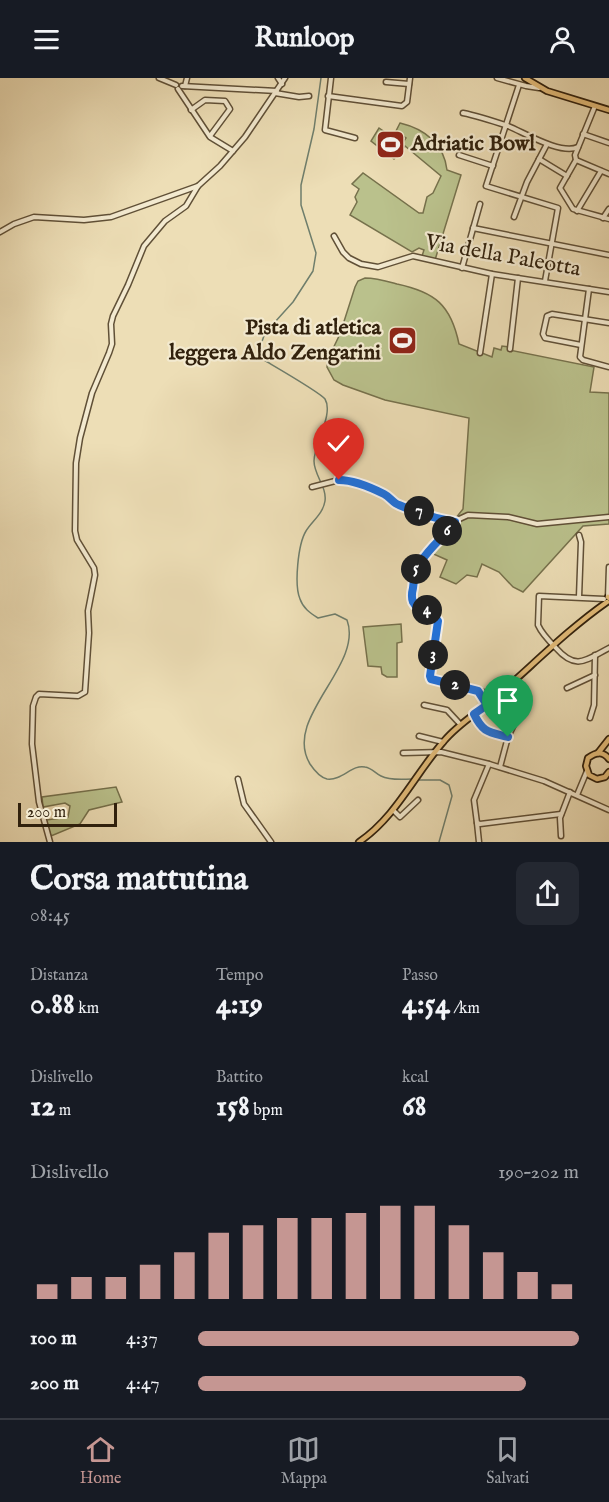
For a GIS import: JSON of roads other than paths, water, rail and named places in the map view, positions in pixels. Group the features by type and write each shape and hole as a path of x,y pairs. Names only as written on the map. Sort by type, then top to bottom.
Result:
{"main road":[{"path":"527,79 540,88 609,110"},
{"path":"359,842 393,810 434,753 460,724 487,705 607,600"},
{"path":"608,741 597,753 588,758 587,770 593,777 601,778 609,772"},
{"path":"597,753 608,758 608,741"}],"street":[{"path":"159,78 180,87 309,96"},
{"path":"180,87 187,78"},
{"path":"331,78 325,130 355,138"},
{"path":"328,96 405,105 410,78"},
{"path":"497,78 519,85 540,88"},
{"path":"50,842 39,802 32,744 33,706 39,694 78,696 84,692 89,633 88,611 95,574 76,535 76,463 92,393 112,344 113,316 128,285 139,254 155,232 173,214 186,206 198,186 233,151 276,92 282,79"},
{"path":"386,82 409,84"},
{"path":"519,85 486,186 558,208 545,281"},
{"path":"180,87 191,110 210,137 233,151"},
{"path":"191,110 207,100 224,100 230,108 210,137"},
{"path":"595,106 578,146 576,160 560,188 573,209 609,219"},
{"path":"463,113 506,126 547,144 570,150 578,146"},
{"path":"584,134 609,143"},
{"path":"514,217 521,197 547,144"},
{"path":"459,155 493,166"},
{"path":"539,159 567,176"},
{"path":"576,160 609,174"},
{"path":"577,211 601,171"},
{"path":"0,232 14,224 34,218 84,220 111,217 198,186"},
{"path":"462,267 480,204"},
{"path":"603,218 609,209"},
{"path":"473,228 609,255"},
{"name":"Via della Paleotta","path":"334,236 343,252 361,264 378,267 413,256 492,274 609,292"},
{"path":"480,353 492,274"},
{"path":"510,349 518,278"},
{"path":"589,288 580,356 582,360 609,367"},
{"path":"581,345 548,340 544,337 546,317 550,314 609,323"},
{"path":"312,487 348,480 385,495 398,505 455,522"},
{"path":"495,698 478,691 431,679 438,621 432,613 416,606 412,598 415,570 426,553 455,522 468,515 508,517 537,524 609,517"},
{"path":"579,535 581,542 579,597"},
{"path":"609,567 607,600 539,596 538,625 563,656 571,662 583,661 609,648"},
{"path":"590,718 594,705 595,655"},
{"path":"567,688 595,675"},
{"path":"478,691 487,705"},
{"path":"424,705 447,710 460,724"},
{"path":"500,767 508,737 522,708"},
{"path":"474,714 483,729 508,737"},
{"path":"419,736 443,742"},
{"path":"403,753 441,752 500,767 537,778 609,810"},
{"path":"479,842 474,800 489,764"},
{"path":"577,795 587,770"},
{"path":"583,783 593,777"},
{"path":"238,779 244,804 271,842"},
{"path":"561,836 561,814 569,792"},
{"path":"393,810 400,817 418,800"},
{"path":"477,823 561,814"}],"waterway":[{"path":"321,78 314,129 301,185 301,205 316,253 313,271 293,302 265,333 260,347 264,360 322,396 327,405 327,413 314,461 325,501 322,510 303,537 297,584 303,605 318,618 335,614 347,620 349,638 344,655 306,729 304,746 310,764 319,775 327,779 337,778 360,767 370,768 389,779 413,779"},
{"path":"418,780 440,780 449,785 452,796 439,842"}],"place":[{"name":"Adriatic Bowl","path":"390,144"},
{"name":"Pista di atletica leggera Aldo Zengarini","path":"402,341"}]}
